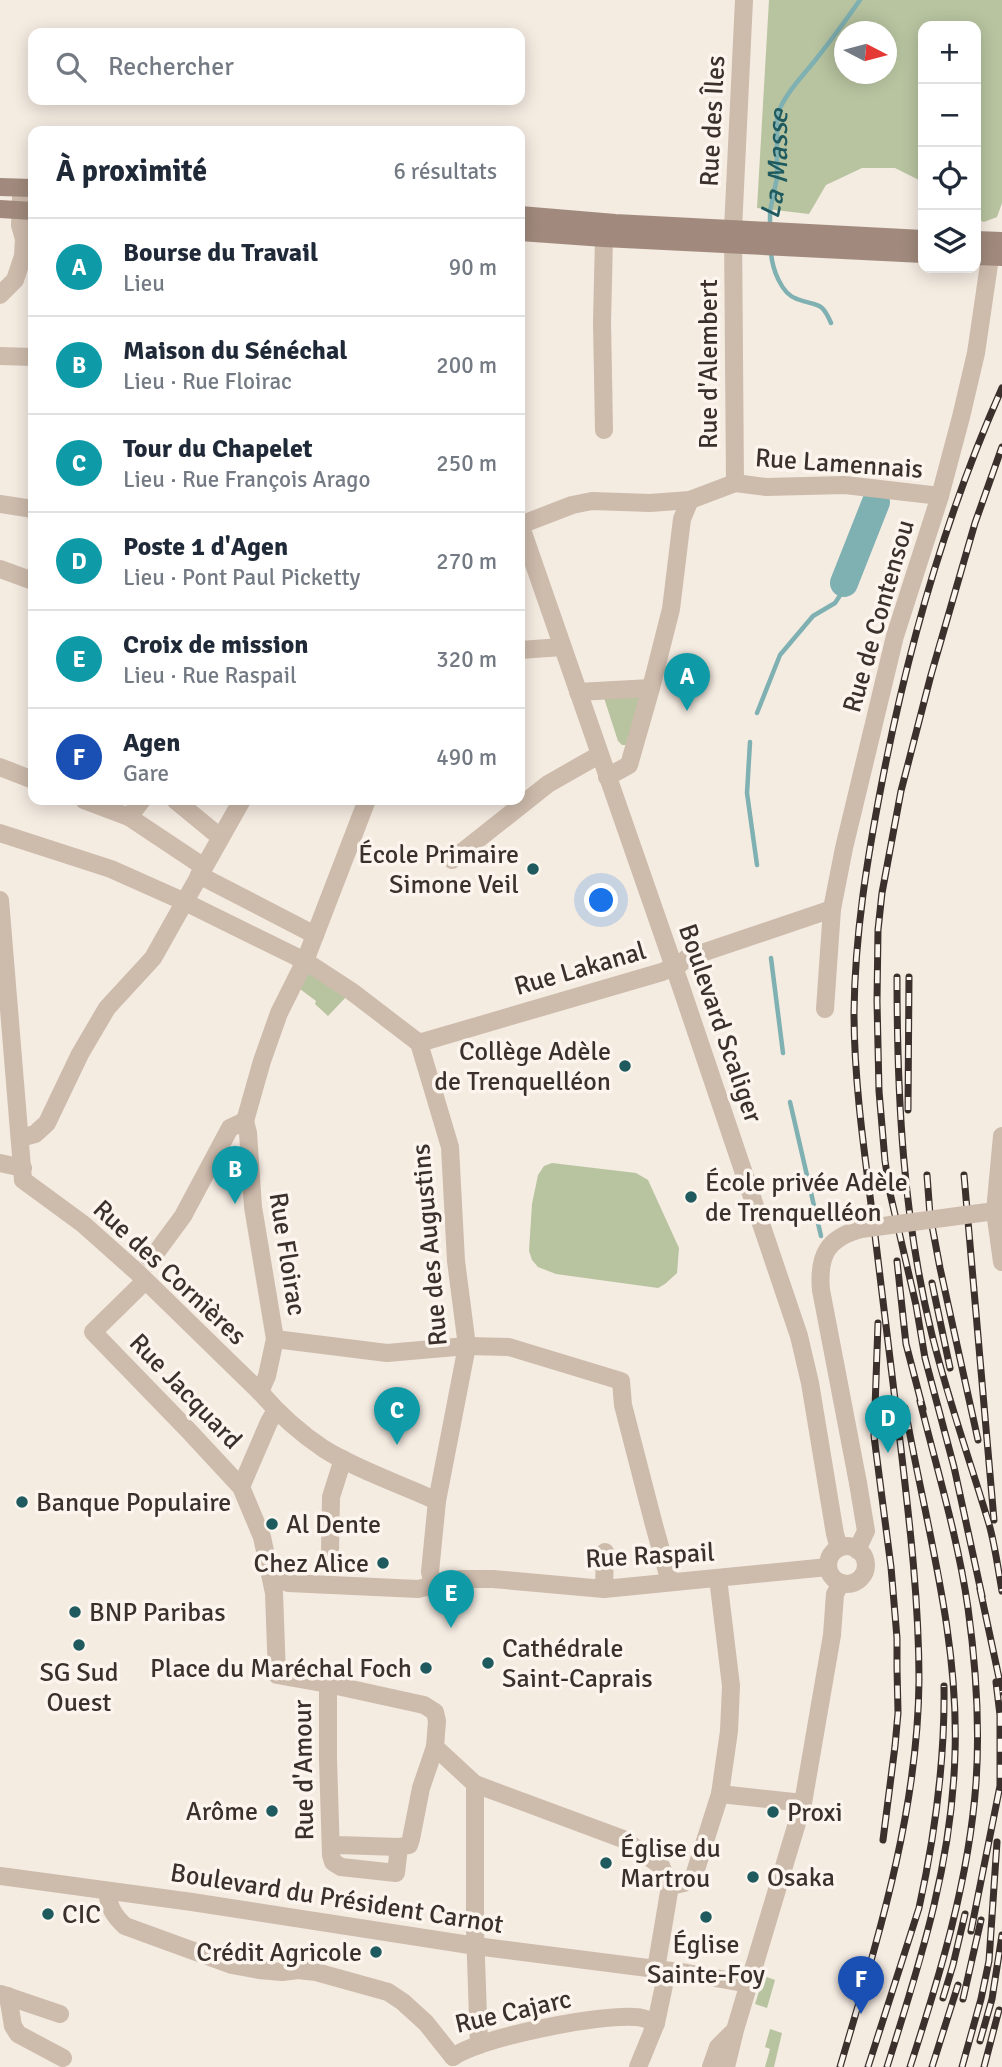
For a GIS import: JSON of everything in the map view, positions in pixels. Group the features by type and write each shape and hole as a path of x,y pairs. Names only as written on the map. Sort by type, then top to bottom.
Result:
{"main road":[{"path":"0,187 28,188"},
{"path":"0,209 28,206"},
{"path":"525,215 737,233 918,253"},
{"path":"525,232 604,239 737,233"},
{"path":"785,240 918,239"}],"street":[{"name":"Rue des Îles","path":"737,233 744,0"},
{"path":"28,208 20,225 28,237"},
{"name":"Rue d'Alembert","path":"735,483 737,233"},
{"path":"604,239 604,430"},
{"path":"0,295 11,286 19,271 28,242"},
{"name":"Rue de Contensou","path":"825,1009 832,909 844,848 895,636 940,496 976,353 990,249"},
{"path":"0,356 28,357"},
{"path":"525,527 572,505 592,501 690,500 735,483"},
{"name":"Rue Lamennais","path":"735,483 766,487 845,485 940,496"},
{"path":"607,777 629,765 671,609 682,519 690,500"},
{"path":"0,504 28,508"},
{"name":"Boulevard Scaliger","path":"525,541 799,1336 810,1383 835,1534 848,1549"},
{"path":"0,569 28,579"},
{"path":"525,650 562,647"},
{"path":"578,692 651,688"},
{"path":"525,802 548,784 600,755"},
{"path":"0,767 28,778"},
{"path":"97,805 129,817 201,871 315,935"},
{"path":"129,817 138,805"},
{"path":"181,805 220,837"},
{"path":"20,1138 35,1134 47,1123 80,1054 107,1009 153,958 239,805"},
{"path":"146,1269 183,1216 230,1128 245,1121 279,1013 305,961 365,805"},
{"path":"452,860 521,805"},
{"path":"0,834 111,869 305,961 351,991 419,1043"},
{"path":"0,900 23,1174"},
{"name":"Rue Lakanal","path":"419,1043 674,967 687,958 832,909"},
{"name":"Rue des Augustins","path":"419,1043 450,1147 456,1261 467,1346 437,1501 430,1572 433,1585"},
{"name":"Rue Floirac","path":"245,1121 253,1208 275,1339 265,1384 260,1392"},
{"path":"1002,1136 999,1213 1002,1262"},
{"path":"0,1163 23,1174"},
{"name":"Rue des Cornières","path":"23,1174 83,1224 146,1269 276,1410 324,1449 437,1501"},
{"path":"848,1549 862,1554 865,1565 862,1576 854,1583 841,1583 832,1576 828,1567 832,1554 848,1549 866,1531 821,1290 819,1273 827,1250 835,1241 861,1229 999,1213"},
{"name":"Rue Jacquard","path":"146,1269 93,1332 241,1487"},
{"path":"275,1339 387,1353 467,1346 509,1347 621,1381 623,1405 670,1582"},
{"path":"276,1410 241,1487 262,1537 274,1593 277,1675 424,1705 435,1712 435,1747 421,1788 409,1845 399,1847 338,1844 331,1852 333,1862 341,1867 396,1873 399,1847"},
{"path":"328,1569 331,1497 343,1459"},
{"path":"604,1589 605,1552"},
{"name":"Rue Raspail","path":"433,1585 460,1579 493,1579 604,1589 828,1567"},
{"path":"269,1572 288,1584 328,1569 418,1589 433,1585"},
{"path":"670,1886 693,1879 720,1794 729,1731 731,1686 718,1578"},
{"path":"711,2067 718,2047 732,2033 803,1804 832,1634 835,1594 841,1583"},
{"name":"Rue d'Amour","path":"328,1684 331,1852"},
{"path":"435,1747 475,1784 623,1839 662,1866 670,1886 662,1970 662,2001 638,2067"},
{"path":"475,1784 479,2045"},
{"path":"720,1794 803,1804"},
{"name":"Boulevard du Président Carnot","path":"0,1876 749,1984"},
{"name":"Rue Cajarc","path":"107,1891 114,1916 125,1926 232,1965 282,1972 316,1972 388,1992 426,2023 452,2062 479,2045 553,2026 610,2017 635,2017 656,2023"},
{"path":"726,2067 737,2006 736,1995 729,1981"},
{"path":"4,1995 60,2014"},
{"path":"4,1995 12,2026 18,2034 63,2058"}],"green space":[{"path":"769,0 1002,0 1002,203 997,217 981,221 981,21 918,21 918,180 895,168 862,168 826,185 809,214 757,208"},
{"path":"641,695 627,745 622,745 618,741 604,698"},
{"path":"308,970 346,997 328,1016 315,1004 316,1001 300,989"},
{"path":"552,1163 636,1173 648,1180 679,1248 677,1273 658,1288 556,1274 538,1267 529,1251 532,1204 538,1175 544,1166"},
{"path":"764,1976 775,1980 767,2008 755,2004"},
{"path":"770,2029 782,2033 774,2067 765,2067 770,2049 765,2047"}],"waterway":[{"name":"La Masse","path":"770,226 770,211 777,178 777,116 780,108 860,0"},
{"name":"La Masse","path":"771,252 775,273 786,292 797,299 821,307 831,323"},
{"name":"La Masse","path":"844,583 876,502"},
{"name":"La Masse","path":"757,713 780,655 813,616 835,603 844,583"},
{"name":"La Masse","path":"750,742 747,793 757,865"},
{"name":"La Masse","path":"771,958 783,1053"},
{"name":"La Masse","path":"790,1102 821,1236"}],"tunnel":[{"path":"145,1266 155,1254"},
{"path":"328,1568 330,1552"}],"railway":[{"path":"840,2067 881,1924 903,1828 917,1730 919,1680 911,1536 858,1093 854,1012 859,925 892,731 917,631 946,532 1002,388"},
{"path":"982,1596 954,1467 925,1358 885,1161 879,1091 878,930 901,791 975,523 1002,447"},
{"path":"897,977 900,1112 914,1247 932,1335 989,1524 1002,1591"},
{"path":"908,1110 909,977"},
{"path":"927,1175 930,1215 940,1268 978,1440"},
{"path":"964,1175 994,1520"},
{"path":"897,1261 906,1344 923,1409"},
{"path":"932,1283 950,1368"},
{"path":"878,1323 874,1436 891,1567 897,1638 898,1713 883,1840"},
{"path":"910,2067 952,1927 960,1891 972,1819 978,1739 973,1652 964,1582 920,1401"},
{"path":"887,2067 922,1951 941,1874 953,1794 955,1753 955,1709 946,1622 905,1408"},
{"path":"980,1589 1002,1692"},
{"path":"971,1931 1000,1786 1000,1715 996,1682"},
{"path":"868,2067 919,1908 925,1881 941,1770 944,1686"},
{"path":"962,2067 989,1961 997,1842"},
{"path":"943,1998 965,1914"},
{"path":"963,1999 981,1920"},
{"path":"980,2041 992,1999 1002,1935"},
{"path":"932,2067 958,1985"},
{"path":"984,2067 999,2010"}],"place":[{"name":"Bourse du Travail","path":"687,711"},
{"name":"École Primaire Simone Veil","path":"533,869"},
{"name":"Collège Adèle de Trenquelléon","path":"625,1066"},
{"name":"École privée Adèle de Trenquelléon","path":"691,1197"},
{"name":"Maison du Sénéchal","path":"235,1204"},
{"name":"Tour du Chapelet","path":"397,1445"},
{"name":"Poste 1 d'Agen","path":"888,1453"},
{"name":"Banque Populaire","path":"22,1502"},
{"name":"Al Dente","path":"272,1524"},
{"name":"Chez Alice","path":"383,1563"},
{"name":"BNP Paribas","path":"75,1612"},
{"name":"Croix de mission","path":"451,1628"},
{"name":"SG Sud Ouest","path":"79,1645"},
{"name":"Cathédrale Saint-Caprais","path":"488,1663"},
{"name":"Place du Maréchal Foch","path":"426,1668"},
{"name":"Arôme","path":"272,1811"},
{"name":"Proxi","path":"773,1812"},
{"name":"Église du Martrou","path":"606,1863"},
{"name":"Osaka","path":"753,1877"},
{"name":"CIC","path":"48,1914"},
{"name":"Église Sainte-Foy","path":"706,1917"},
{"name":"Crédit Agricole","path":"376,1952"},
{"name":"Agen","path":"861,2014"}]}
